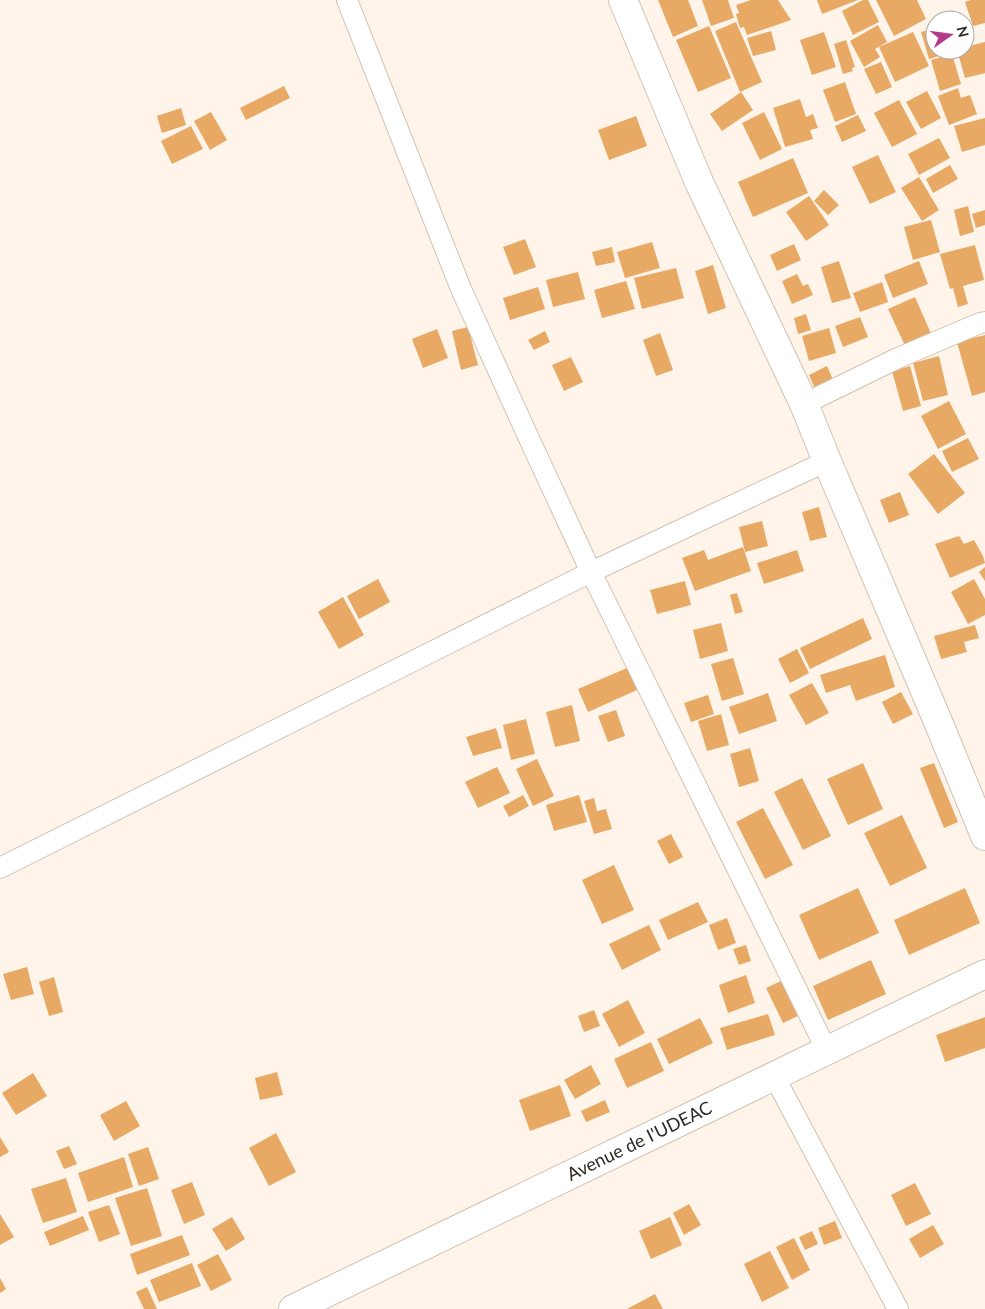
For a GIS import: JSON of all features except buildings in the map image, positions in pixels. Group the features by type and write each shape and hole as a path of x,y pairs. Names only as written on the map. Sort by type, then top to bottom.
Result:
{"main road":[{"path":"623,0 699,182 804,404 938,719 985,836"},
{"name":"Avenue de I'UDEAC","path":"293,1309 985,974"}],"street":[{"path":"346,0 461,289 532,445 591,572 827,1051"},
{"path":"804,404 898,358 980,322 985,322"},
{"path":"0,868 591,572 827,461"},
{"path":"774,1076 898,1309"}]}
